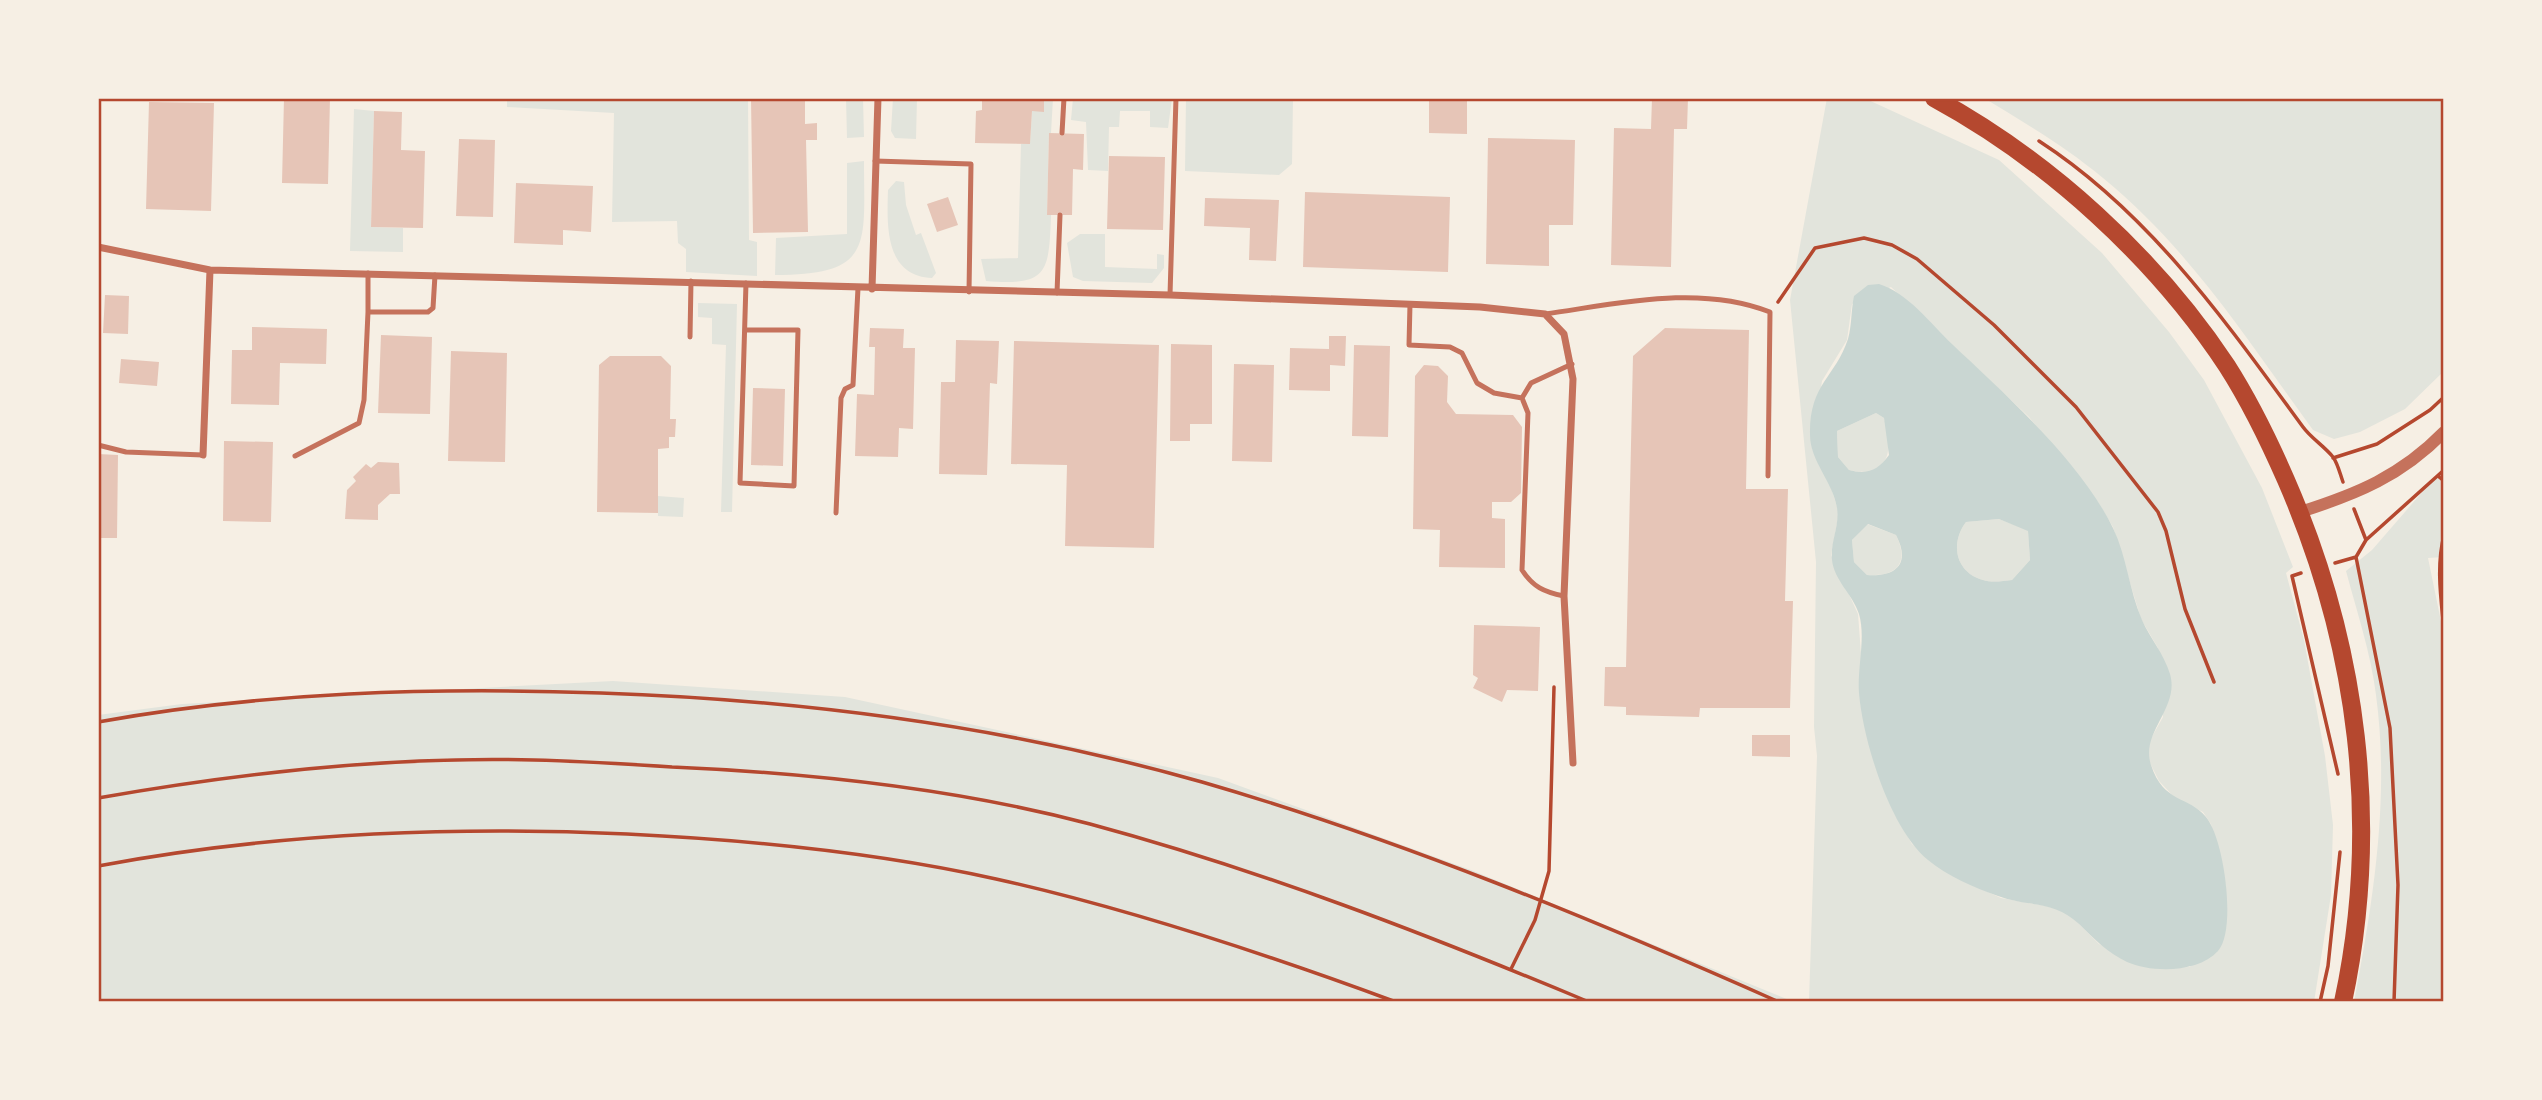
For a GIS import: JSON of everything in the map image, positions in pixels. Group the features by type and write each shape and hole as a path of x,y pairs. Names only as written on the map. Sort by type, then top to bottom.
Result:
{"main road":[{"path":"1934,98 2015,147 2081,204 2152,272 2227,366 2263,431 2300,512 2326,587 2348,678 2359,754 2363,853 2355,934 2343,1002"}],"street":[{"path":"872,289 878,98"},
{"path":"98,247 210,270 691,281 969,292 1170,295 1480,307 1545,314 1564,334 1572,364 1564,596 1573,763"},
{"path":"203,455 210,270"},
{"path":"2300,512 2349,497 2394,473 2444,432"}],"lane":[{"path":"1062,133 1064,98"},
{"path":"1170,295 1176,98"},
{"path":"875,161 971,164 969,292"},
{"path":"1057,293 1060,215"},
{"path":"295,456 359,424 364,400 368,273"},
{"path":"368,312 428,312 433,308 435,275"},
{"path":"690,337 691,281"},
{"path":"744,330 798,330 794,486 740,483 744,330 746,283"},
{"path":"836,513 841,398 845,389 853,385 858,288"},
{"path":"1545,314 1660,299 1722,300 1749,304 1770,312 1768,476"},
{"path":"1410,304 1409,345 1450,348 1462,353 1478,383 1494,393 1522,398"},
{"path":"1522,398 1531,383 1572,364"},
{"path":"1522,398 1528,412 1522,570 1530,582 1545,592 1564,596"},
{"path":"98,445 125,452 203,455"}],"path":[{"path":"1770,312 1815,248 1826,244 1864,238 1892,245 1917,259 1994,326 2076,407 2158,512 2166,531 2185,609 2214,682"},
{"path":"2333,458 2377,444 2430,410 2444,397"},
{"path":"2394,1002 2398,885 2390,728 2356,557 2367,540 2444,470"},
{"path":"2438,476 2444,481"},
{"path":"2349,497 2367,540"},
{"path":"2444,535 2440,552 2439,584 2444,630"},
{"path":"2292,576 2339,779"},
{"path":"1511,969 1535,920 1549,871 1554,679"},
{"path":"98,722 220,704 428,689 655,695 815,706 1015,736 1204,783 1363,836 1542,901 1779,1002"},
{"path":"98,798 229,779 431,762 531,760 824,778 941,794 1112,831 1188,852 1339,903 1589,1002"},
{"path":"98,866 240,844 439,830 590,832 707,838 908,863 1077,899 1316,972 1396,1002"},
{"path":"2320,1002 2328,966 2340,840"}],"shaded area":[{"path":"507,98 748,98 749,240 757,242 757,276 686,272 686,249 678,243 677,221 612,222 614,113 507,107"},
{"path":"846,98 863,98 864,137 847,138"},
{"path":"893,98 917,98 916,139 895,138 891,131"},
{"path":"1044,98 1053,98 1049,133 1047,214 1051,215 1046,263 1041,272 1033,278 1007,282 986,281 981,259 1018,258 1021,144 1030,143 1032,111 1043,111"},
{"path":"1073,98 1172,98 1168,128 1150,127 1150,111 1120,111 1119,127 1109,127 1108,171 1088,170 1086,122 1071,120"},
{"path":"1186,98 1293,98 1292,164 1279,175 1185,171"},
{"path":"1827,98 1864,98 1999,160 2102,253 2169,332 2204,380 2262,488 2293,567 2286,573 2304,640 2325,756 2333,825 2331,895 2314,1002 1809,1002 1817,756 1814,727 1816,562 1790,300","holes":["1891,287 2029,417 2098,502 2113,527 2141,619 2158,648 2163,717 2149,742 2149,761 2159,781 2176,799 2203,812 2211,824 2226,887 2190,967 2150,968 2099,944 2070,915 2057,908 2001,898 1951,875 1912,844 1894,813 1867,732 1858,614 1831,555 1839,513 1829,481 1812,449 1822,381 1847,340 1852,304"]},
{"path":"1984,98 2444,98 2444,371 2405,409 2360,432 2334,439 2313,430 2216,297 2134,205 2089,167"},
{"path":"354,109 374,111 371,227 403,228 403,252 350,251"},
{"path":"864,161 864,214 857,250 847,261 831,269 807,274 775,275 776,238 847,234 847,163"},
{"path":"896,181 904,182 906,205 916,235 921,233 936,273 932,278 916,275 905,268 892,246 888,190"},
{"path":"1080,234 1105,234 1105,267 1157,269 1157,254 1164,255 1164,268 1152,283 1083,281 1073,277 1067,243"},
{"path":"1879,284 1890,288 1909,301 2018,407 2082,478 2113,528 2142,620 2164,660 2172,686 2170,698 2151,742 2151,765 2156,777 2169,793 2192,805 2206,817 2223,863 2227,905 2224,940 2218,951 2199,964 2174,969 2137,966 2113,954 2070,916 2060,911 1989,893 1962,881 1936,866 1914,846 1891,806 1873,759 1862,713 1859,683 1862,633 1859,614 1833,567 1832,547 1837,521 1835,498 1814,454 1810,435 1811,418 1818,392 1848,339 1854,296 1868,285","holes":["1876,413 1884,418 1889,455 1872,470 1849,470 1838,457 1837,431","1999,519 2028,531 2030,560 2012,580 1998,582 1974,576 1966,571 1958,556 1958,539 1966,522","1868,524 1896,535 1902,554 1898,567 1886,574 1867,575 1854,562 1852,540"]},
{"path":"698,303 737,304 732,512 721,512 726,345 712,344 712,318 698,317"},
{"path":"1876,413 1884,418 1887,429 1889,440 1886,459 1881,466 1873,470 1849,470 1838,457 1837,431"},
{"path":"2444,467 2444,557 2428,558 2444,636 2444,1002 2354,1002 2373,888 2381,772 2374,680 2346,571 2372,550"},
{"path":"658,496 684,498 683,517 658,516"},
{"path":"1999,519 2028,530 2030,560 2012,580 1986,581 1966,571 1961,564 1958,539 1966,522"},
{"path":"1867,524 1896,535 1901,561 1893,571 1867,575 1854,562 1852,540"},
{"path":"613,681 845,697 1218,778 1471,870 1794,1002 98,1002 98,715 182,704"}],"building":[{"path":"284,98 330,98 328,184 282,183"},
{"path":"751,98 805,98 805,124 817,123 817,140 806,140 808,232 753,233"},
{"path":"982,98 1044,98 1044,112 1032,111 1030,144 975,143 976,111 982,110"},
{"path":"1429,98 1467,98 1467,134 1429,133"},
{"path":"1652,98 1688,98 1687,129 1674,129 1671,267 1611,265 1614,128 1651,129"},
{"path":"149,102 214,103 211,211 146,209"},
{"path":"374,111 402,112 401,150 425,151 423,228 371,227"},
{"path":"1049,133 1084,134 1083,170 1073,169 1072,215 1047,215"},
{"path":"1488,138 1575,140 1573,225 1549,225 1549,266 1486,264"},
{"path":"459,139 495,140 493,217 456,216"},
{"path":"1109,156 1165,157 1163,230 1107,229"},
{"path":"516,183 593,186 591,232 563,230 563,245 514,243"},
{"path":"1305,192 1450,197 1448,272 1303,267"},
{"path":"948,197 958,225 937,232 927,204"},
{"path":"1205,198 1279,200 1276,261 1249,260 1250,228 1204,226"},
{"path":"105,295 129,296 128,334 103,333"},
{"path":"252,327 327,329 326,364 280,363 279,405 231,404 232,350 252,350"},
{"path":"870,328 904,329 903,348 915,348 913,429 899,428 898,457 855,456 857,394 874,395 875,347 869,347"},
{"path":"1665,328 1749,330 1746,489 1788,489 1785,601 1793,601 1790,708 1700,708 1699,717 1626,715 1626,707 1604,706 1605,667 1626,667 1633,356"},
{"path":"381,335 432,337 430,414 378,413"},
{"path":"1329,336 1346,336 1345,366 1330,365 1330,391 1289,390 1290,348 1329,349"},
{"path":"956,340 999,341 997,384 990,383 987,475 939,474 941,382 955,382"},
{"path":"1014,341 1159,345 1154,548 1065,546 1067,465 1011,464"},
{"path":"1171,344 1212,345 1212,424 1190,424 1190,441 1170,441"},
{"path":"1354,345 1390,346 1388,437 1352,436"},
{"path":"451,351 507,353 505,462 448,461"},
{"path":"610,356 661,356 671,366 670,419 676,419 675,437 669,437 669,448 658,449 658,513 597,512 599,365"},
{"path":"121,359 159,362 157,386 119,383"},
{"path":"1234,364 1274,365 1272,462 1232,461"},
{"path":"1424,365 1438,366 1448,376 1447,402 1456,414 1513,415 1522,427 1521,493 1511,502 1492,502 1492,518 1505,519 1505,568 1439,567 1440,530 1413,529 1415,376"},
{"path":"753,388 785,389 783,466 751,465"},
{"path":"224,441 273,442 271,522 223,521"},
{"path":"98,454 118,455 117,538 98,538"},
{"path":"378,462 399,463 400,494 390,494 378,505 378,520 345,519 347,490 356,481 353,477 366,464 371,468"},
{"path":"1474,625 1540,627 1538,691 1507,690 1502,702 1473,688 1478,678 1473,675"},
{"path":"1752,735 1790,735 1790,757 1752,756"}]}
